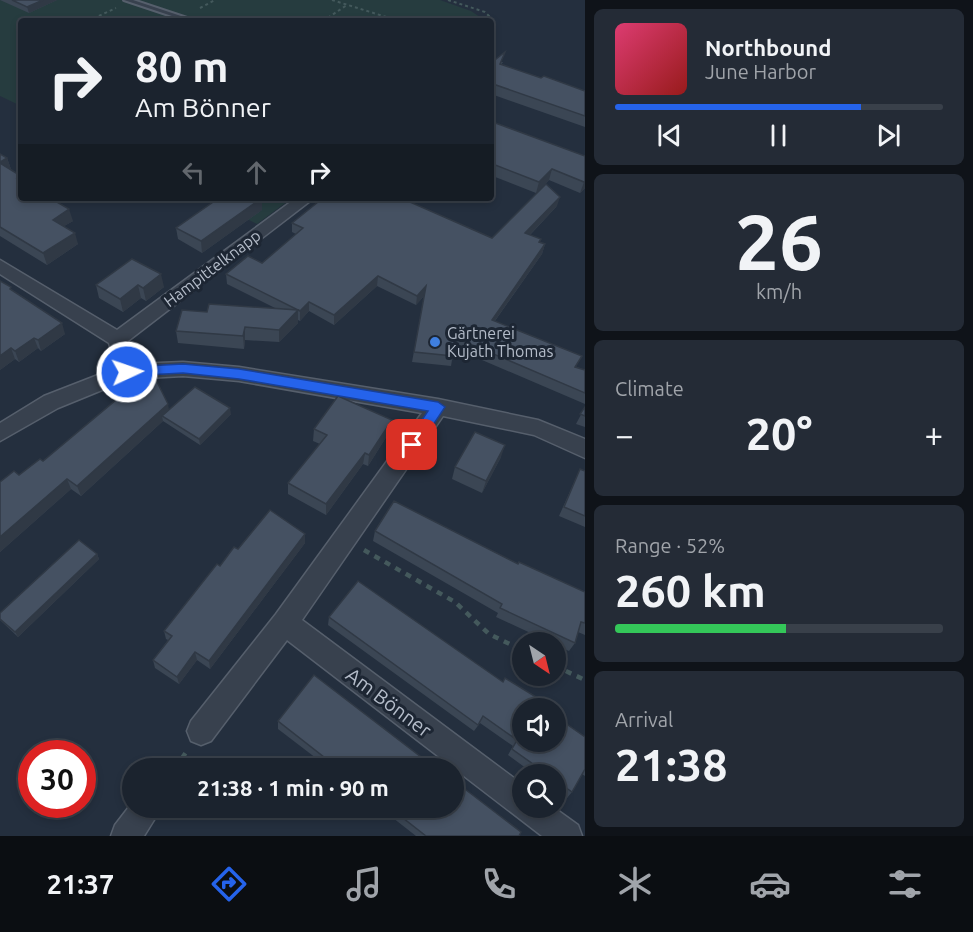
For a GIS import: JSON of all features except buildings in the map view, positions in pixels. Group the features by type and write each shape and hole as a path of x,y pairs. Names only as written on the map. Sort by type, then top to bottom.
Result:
{"street":[{"name":"Hampittelknapp","path":"118,339 302,201"},
{"path":"0,266 118,339 127,372"},
{"path":"0,434 51,402 127,372 183,369 239,374 438,407 538,428 585,449"},
{"path":"201,731 285,624 438,407"},
{"name":"Am Bönner","path":"285,624 512,794"},
{"path":"126,836 139,818"},
{"path":"543,818 567,836"}],"lane":[{"path":"129,1 183,18"}],"path":[{"path":"332,0 389,18"},
{"path":"448,0 485,12 489,18"},
{"path":"94,18 129,1"},
{"path":"328,18 348,5"},
{"path":"345,539 455,602 489,634 512,645"},
{"path":"566,671 585,680"}],"green space":[{"path":"0,0 440,0 471,11 482,18 18,18 18,105 0,96"},
{"path":"211,201 288,201 257,224"}],"place":[{"name":"Gärtnerei Kujath Thomas","path":"435,342"}],"route":[{"path":"127,372 183,369 239,374 438,407 412,445"}]}
